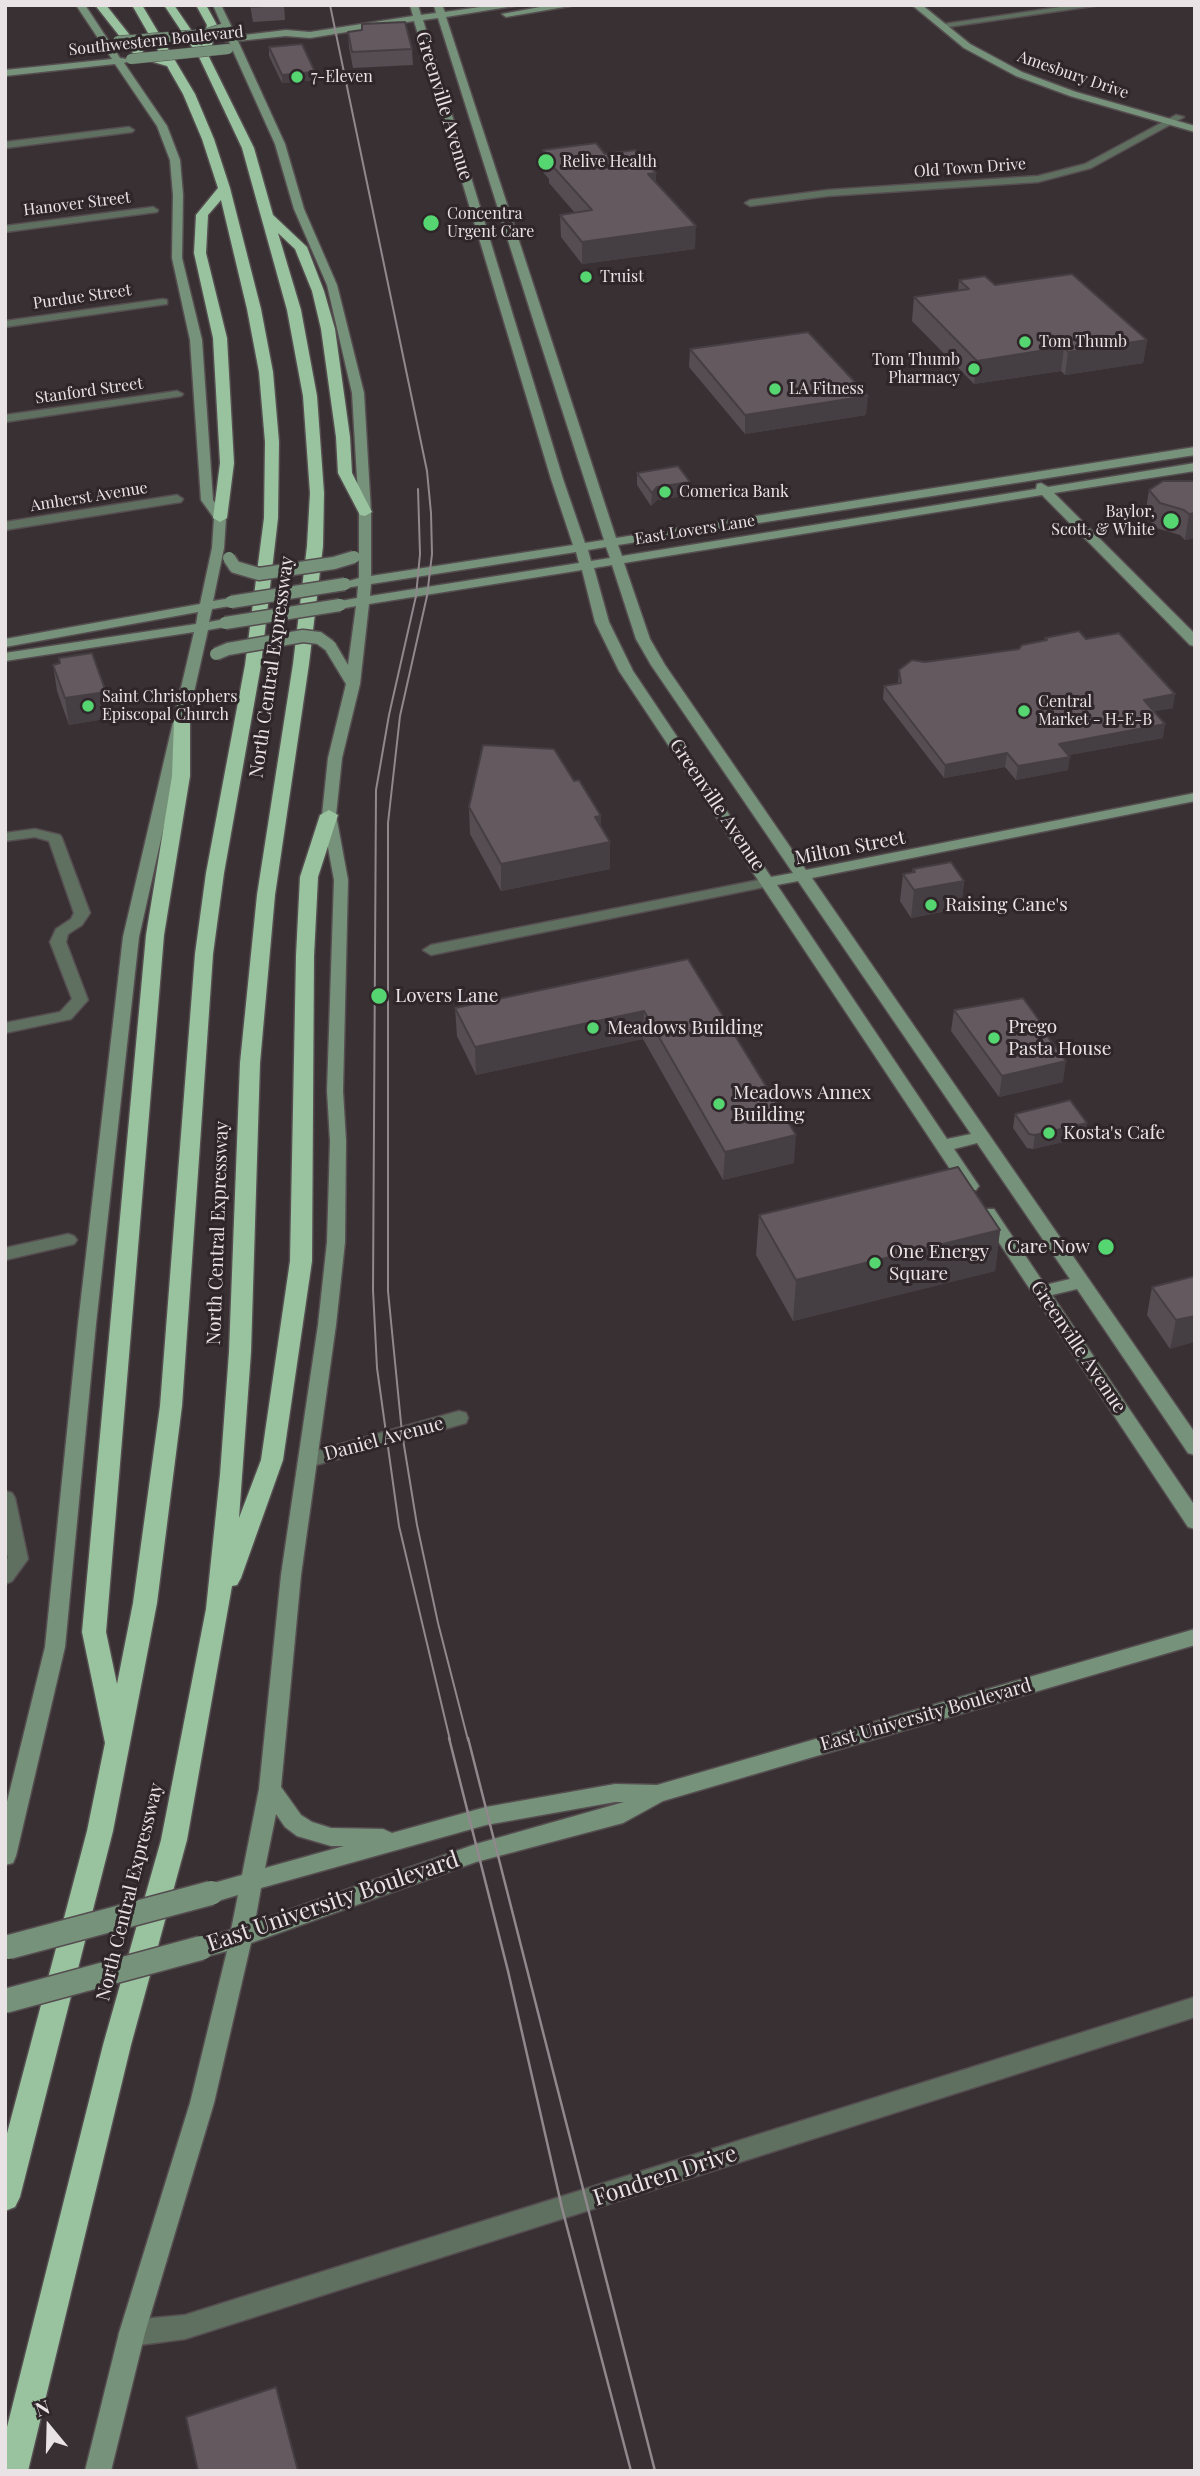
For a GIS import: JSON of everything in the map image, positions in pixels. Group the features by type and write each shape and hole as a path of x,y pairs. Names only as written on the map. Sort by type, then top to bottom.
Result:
{"highway":[{"path":"100,5 140,55 175,67"},
{"name":"North Central Expressway","path":"5,2197 78,1924 118,1751 145,1603 164,1468 176,1347 194,1063 204,954 217,861 253,665 270,545 272,442 266,372 254,309 224,188 199,116 175,67 137,5"},
{"name":"North Central Expressway","path":"12,2471 117,2045 174,1839 218,1609 234,1448 255,1014 265,895 301,664 314,546 317,493 310,396 294,310 248,148 205,59 169,5"},
{"path":"201,5 212,25 205,59"},
{"path":"220,518 227,463 220,338 200,253 202,215 224,188"},
{"path":"267,215 301,247 318,291 328,329 343,437 345,473 365,512"},
{"path":"118,1751 94,1632 155,935 181,776 182,721"},
{"path":"218,1609 272,1460 285,1382 301,1261 305,956 309,877 329,815"}],"main road":[{"path":"5,1856 55,1647 87,1324 131,937 167,770 182,721 218,548 220,518 207,500 196,340 177,258 178,195 175,160 162,126 122,56 104,40 80,5"},
{"path":"98,2471 132,2333 202,2103 270,1789 291,1575 309,1460 336,1242 338,1141 335,1091 341,880 329,815 335,758 353,684 365,581 365,512 358,393 332,285 299,209 280,144 231,44 217,5"},
{"name":"Greenville Avenue","path":"414,5 602,622 626,671 1195,1522"},
{"name":"Greenville Avenue","path":"438,5 643,639 657,665 1195,1448"},
{"name":"Southwestern Boulevard","path":"489,13 516,5"},
{"name":"Southwestern Boulevard","path":"5,70 231,44 301,40 310,35 348,30 366,31 489,13 572,5"},
{"name":"Amesbury Drive","path":"916,5 979,54 1026,77 1073,94 1195,122"},
{"name":"Amesbury Drive","path":"946,14 976,37 1042,73 1175,119 1195,130"},
{"path":"104,40 143,41 206,34 224,27"},
{"path":"1026,77 1042,73"},
{"path":"439,91 465,90"},
{"path":"459,151 484,149"},
{"path":"481,230 509,228"},
{"name":"East Lovers Lane","path":"204,607 1195,450"},
{"name":"East Lovers Lane","path":"200,627 1195,467"},
{"path":"1031,477 1195,642"},
{"path":"218,548 235,567 259,574 334,563 354,556 366,542"},
{"path":"5,643 204,607"},
{"path":"5,657 200,627"},
{"path":"191,672 228,649 303,636 319,638 330,646 353,684"},
{"name":"Milton Street","path":"769,882 805,877 1195,797"},
{"path":"943,1146 983,1136"},
{"path":"1041,1292 1081,1282"},
{"name":"East University Boulevard","path":"5,2001 240,1937 476,1853 623,1814 657,1794 1195,1637"},
{"path":"270,1789 293,1822 304,1829 331,1836 401,1839"},
{"name":"East University Boulevard","path":"7,1947 251,1883 486,1816 615,1793 657,1794"}],"street":[{"path":"941,25 1096,5"},
{"name":"Old Town Drive","path":"750,203 828,193 1038,179 1088,166 1175,119"},
{"path":"5,145 129,130"},
{"name":"Hanover Street","path":"5,229 153,209"},
{"name":"Purdue Street","path":"5,324 163,302"},
{"name":"Stanford Street","path":"5,419 177,394"},
{"name":"Amherst Avenue","path":"5,526 177,499"},
{"path":"5,837 35,833 49,835 57,843 82,913 77,922 61,932 58,942 80,1000 65,1016 5,1028"},
{"name":"Milton Street","path":"431,950 769,882"},
{"path":"5,1254 68,1240"},
{"name":"Daniel Avenue","path":"309,1460 459,1418"},
{"path":"5,1498 18,1559 5,1576"},
{"name":"Fondren Drive","path":"132,2333 185,2327 1195,2007"}],"building":[{"path":"405,22 412,49 352,52 348,32 362,30 362,24"},
{"path":"302,44 315,72 282,75 269,47"},
{"path":"596,143 605,154 635,150 656,173 648,174 696,226 582,242 560,215 592,210 548,161 551,161 543,150"},
{"path":"1072,274 1147,340 1068,352 1064,347 977,361 914,297 969,289 959,280 985,276 995,285"},
{"name":"LA Fitness","path":"808,332 868,396 745,415 690,349"},
{"path":"678,466 690,482 657,487 652,493 637,473"},
{"path":"1163,481 1195,481 1195,513 1189,514 1160,503 1149,490"},
{"name":"Central Market - H-E-B","path":"1079,631 1086,639 1119,633 1175,694 1144,700 1165,724 1059,744 1070,757 1018,766 1007,753 945,765 884,686 901,683 899,670 912,660 925,662 1019,649 1022,645 1047,640 1045,638"},
{"path":"92,653 106,692 65,698 53,665 60,663 59,658"},
{"path":"483,745 554,749 574,781 579,780 601,816 595,817 610,842 501,864 469,807"},
{"path":"951,862 964,881 914,890 903,874 915,872 913,869"},
{"path":"688,959 796,1135 725,1152 644,1011 475,1047 455,1008"},
{"path":"1023,998 1041,1023 1038,1024 1066,1061 1002,1076 954,1010"},
{"path":"1070,1100 1087,1123 1035,1135 1029,1134 1015,1114"},
{"path":"958,1167 1000,1230 796,1280 759,1215"},
{"path":"1195,1276 1195,1316 1176,1320 1152,1287"},
{"path":"276,2387 298,2471 198,2471 186,2417"}],"tram line":[{"path":"330,5 427,471 431,513 432,554 427,596 400,716 388,823 388,1291 402,1433 417,1525 438,1623 468,1740"},
{"path":"418,489 420,554 416,596 389,715 376,790 373,1290 377,1368 399,1526 450,1740"},
{"path":"449,1738 508,1971 562,2208 631,2471"},
{"path":"468,1738 655,2471"}],"place":[{"name":"7-Eleven","path":"297,77"},
{"name":"Relive Health","path":"546,162"},
{"name":"Concentra Urgent Care","path":"431,223"},
{"name":"Truist","path":"586,277"},
{"name":"Tom Thumb","path":"1025,342"},
{"name":"Tom Thumb Pharmacy","path":"974,369"},
{"name":"LA Fitness","path":"775,389"},
{"name":"Comerica Bank","path":"665,492"},
{"name":"Baylor, Scott, & White","path":"1171,521"},
{"name":"Saint Christophers Episcopal Church","path":"88,706"},
{"name":"Central Market - H-E-B","path":"1024,711"},
{"name":"Raising Cane's","path":"931,905"},
{"name":"Lovers Lane","path":"379,996"},
{"name":"Meadows Building","path":"593,1028"},
{"name":"Prego Pasta House","path":"994,1038"},
{"name":"Meadows Annex Building","path":"719,1104"},
{"name":"Kosta's Cafe","path":"1049,1133"},
{"name":"Care Now","path":"1106,1247"},
{"name":"One Energy Square","path":"875,1263"}]}
